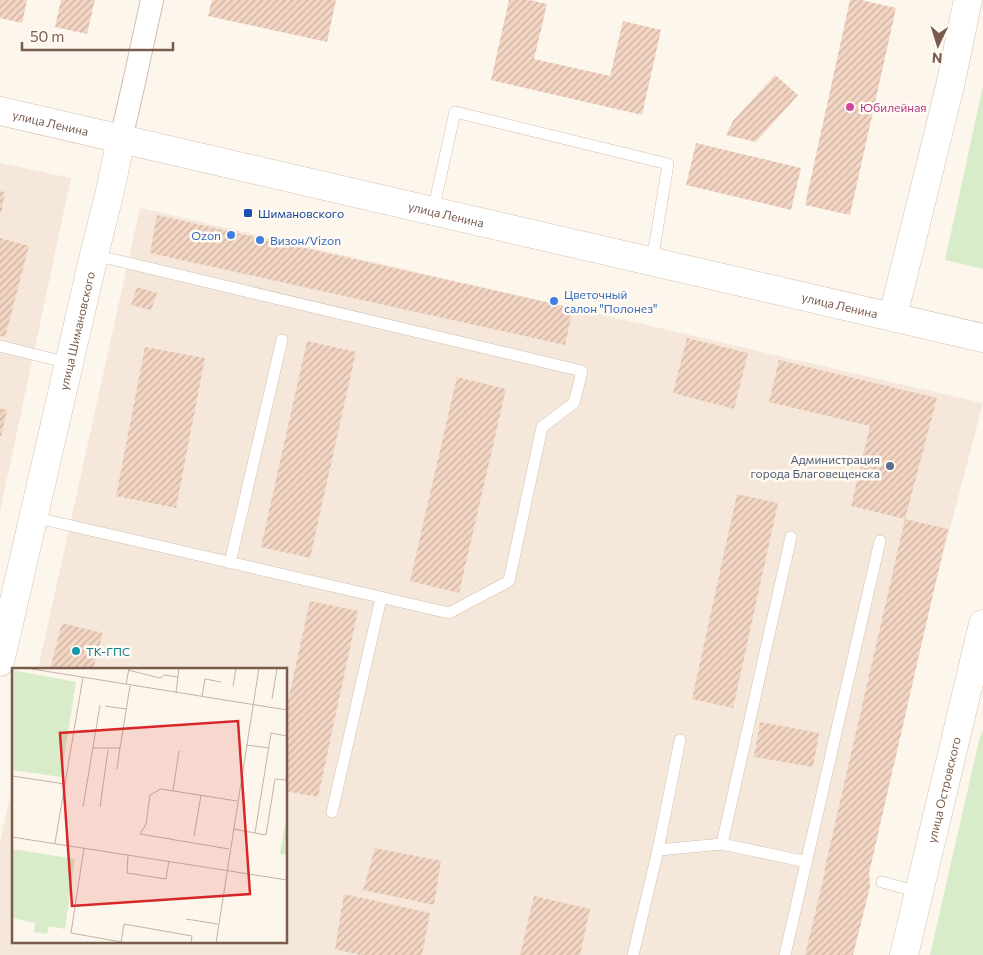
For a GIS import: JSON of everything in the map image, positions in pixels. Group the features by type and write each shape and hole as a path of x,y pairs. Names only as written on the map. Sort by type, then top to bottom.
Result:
{"street":[{"name":"улица Шимановского","path":"0,662 110,191 152,0"},
{"name":"улица Ленина","path":"893,316 950,86 968,0"},
{"name":"улица Ленина","path":"0,111 983,338"},
{"name":"улица Островского","path":"904,955 919,892 977,678 983,624"}],"lane":[{"path":"433,211 455,112 668,164 652,261"},
{"path":"34,517 449,613 509,581 542,426 574,403 582,371 94,255"},
{"path":"230,563 282,340"},
{"path":"0,346 69,363"},
{"path":"722,844 790,537"},
{"path":"785,955 880,541"},
{"path":"332,812 380,598"},
{"path":"633,955 658,850 680,740"},
{"path":"658,850 722,844 807,862"},
{"path":"882,882 919,892"}],"shaded area":[{"path":"0,163 71,178 0,512"},
{"path":"140,208 983,403 838,955 0,955 0,841 12,788 12,942 288,942 288,668 38,668"}],"green space":[{"path":"983,86 983,269 945,260"},
{"path":"983,731 983,955 930,955 980,736"}],"building":[{"path":"0,0 27,0 22,23 0,18"},
{"path":"61,0 95,0 87,34 55,27"},
{"path":"212,0 336,0 327,42 208,16"},
{"path":"509,0 529,0 547,4 534,59 610,76 623,21 661,30 642,115 491,80"},
{"name":"Юбилейная","path":"850,0 861,0 896,8 850,215 805,205"},
{"path":"775,75 798,95 756,142 726,135 733,121"},
{"path":"696,143 801,168 791,210 686,185"},
{"path":"0,191 5,192 1,214 0,214"},
{"path":"157,215 573,308 565,345 150,253"},
{"path":"0,238 29,246 5,337 0,336"},
{"path":"137,287 157,293 151,310 131,305"},
{"path":"687,338 748,353 734,409 673,393"},
{"path":"307,341 356,352 310,558 261,547"},
{"path":"145,347 205,358 176,508 116,496"},
{"name":"Администрация города Благовещенска","path":"779,360 937,398 905,519 851,506 870,426 769,402"},
{"path":"457,377 506,389 459,593 410,581"},
{"path":"0,408 7,410 1,437 0,437"},
{"path":"737,494 778,503 733,708 692,699"},
{"path":"905,519 948,529 869,873 870,887 853,955 805,955 824,876"},
{"path":"310,601 358,611 318,797 288,791 288,701"},
{"name":"ТК-ГПС","path":"62,623 103,633 93,668 50,668"},
{"path":"760,722 819,733 813,767 754,757"},
{"path":"375,848 441,861 434,905 363,890"},
{"path":"344,894 430,913 422,955 361,955 335,949"},
{"path":"534,896 590,909 580,955 520,955"}],"place":[{"name":"Юбилейная","path":"850,107"},
{"name":"Шимановского","path":"248,213"},
{"name":"Ozon","path":"231,235"},
{"name":"Визон/Vizon","path":"260,240"},
{"name":"Цветочный салон \"Полонез\"","path":"554,301"},
{"name":"Администрация города Благовещенска","path":"890,466"},
{"name":"ТК-ГПС","path":"76,651"}]}
